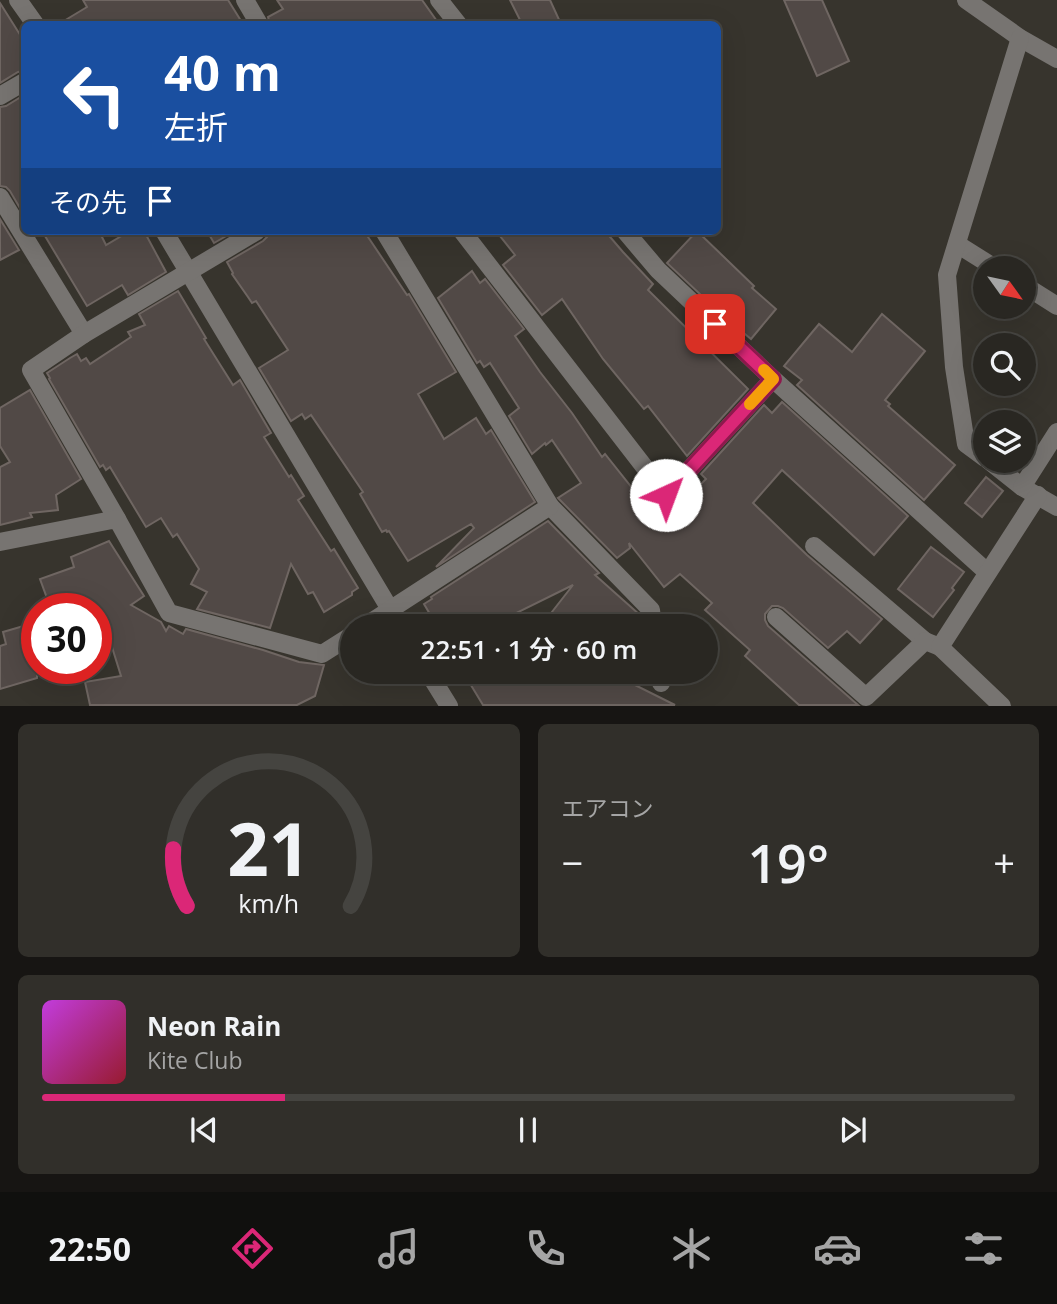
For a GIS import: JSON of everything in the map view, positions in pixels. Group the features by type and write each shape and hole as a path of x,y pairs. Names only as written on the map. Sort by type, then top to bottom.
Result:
{"street":[{"path":"18,0 33,21"},
{"path":"244,0 257,21"},
{"path":"439,0 456,21"},
{"path":"965,0 1057,59"},
{"path":"973,449 967,444 954,367 947,275 1020,37"},
{"path":"0,96 21,84"},
{"path":"0,197 21,231"},
{"path":"23,235 84,334"},
{"path":"166,235 392,614"},
{"path":"250,235 84,334 31,370 169,613 322,654 340,643"},
{"path":"386,235 550,506 650,610 651,614"},
{"path":"465,235 666,495 773,379"},
{"path":"628,235 658,270 773,379 987,572"},
{"path":"957,244 976,256"},
{"path":"1036,293 1057,306"},
{"path":"776,617 866,697 932,644 987,572 1030,491 1057,432"},
{"path":"1005,473 1057,508"},
{"path":"384,614 550,506"},
{"path":"0,542 117,519"},
{"path":"814,546 1002,705"},
{"path":"436,684 449,705"}],"building":[{"path":"83,0 228,0 241,21 64,21 87,7"},
{"path":"277,0 422,0 437,21 269,21 268,17 283,9"},
{"path":"510,0 550,0 560,21 520,21"},
{"path":"784,0 822,0 849,61 817,76"},
{"path":"0,3 21,36 21,72 0,83"},
{"path":"21,97 21,210 10,191 0,186 0,107"},
{"path":"0,219 19,250 0,260"},
{"path":"44,235 101,235 106,245 123,235 146,235 166,272 128,295 122,285 87,306"},
{"path":"209,235 228,235 214,243"},
{"path":"367,235 407,295 409,294 456,372 418,394 444,439 476,418 486,434 491,430 535,502 436,567 474,528 471,524 408,561 389,531 382,532 360,494 363,492 311,415 305,419 302,414 291,421 259,368 288,350 256,301 252,303 227,262 267,237"},
{"path":"499,235 608,235 653,284 648,290 748,389 687,456 648,406 644,409 603,359 562,299 542,315 503,265 515,255"},
{"path":"693,235 701,235 776,309 751,339 667,263"},
{"path":"472,271 480,283 485,279 524,329 515,336 540,372 602,457 605,454 664,528 697,493 694,491 706,479 701,474 764,405 772,413 782,402 908,516 874,555 782,470 753,503 807,555 882,619 860,643 847,631 828,648 783,608 772,606 765,614 768,626 858,705 799,705 745,656 750,650 718,622 718,614 710,614 705,610 712,603 680,574 664,587 629,543 630,548 617,558 558,498 581,483 552,440 532,454 509,416 519,408 490,363 484,367 480,361 477,363 438,298"},
{"path":"178,291 233,385 240,380 271,433 264,437 304,496 298,500 331,551 334,549 358,588 352,595 324,612 313,592 308,594 291,564 270,628 197,609 207,592 191,584 199,569 177,534 173,537 161,518 146,527 110,467 106,470 103,465 100,467 49,379 47,373 77,354 81,361 86,358 90,364 131,337 128,332 145,325 139,314"},
{"path":"882,314 925,351 885,400 890,404 888,406 955,465 924,500 797,385 802,380 784,366 819,324 852,352"},
{"path":"30,390 81,479 56,495 58,510 30,513 32,517 0,525 0,467 10,462 0,446 0,408"},
{"path":"986,477 1003,491 982,517 965,503"},
{"path":"548,521 599,573 595,575 639,614 550,614 573,585 514,614 430,614 424,604 432,599 431,597"},
{"path":"109,541 144,596 131,605 161,622 166,631 169,626 183,634 186,629 299,662 324,665 315,696 297,705 90,705 85,684 112,684 112,678 121,676 112,647 112,593 45,593 40,579 74,567 71,557"},
{"path":"931,547 964,572 933,617 898,589"},
{"path":"21,627 21,683 0,689 0,646 6,644 3,632"},
{"path":"470,684 633,684 675,705 483,705"}],"slow traffic":[{"path":"750,404 773,379 764,370"}],"route":[{"path":"666,495 773,379 715,324"}]}
